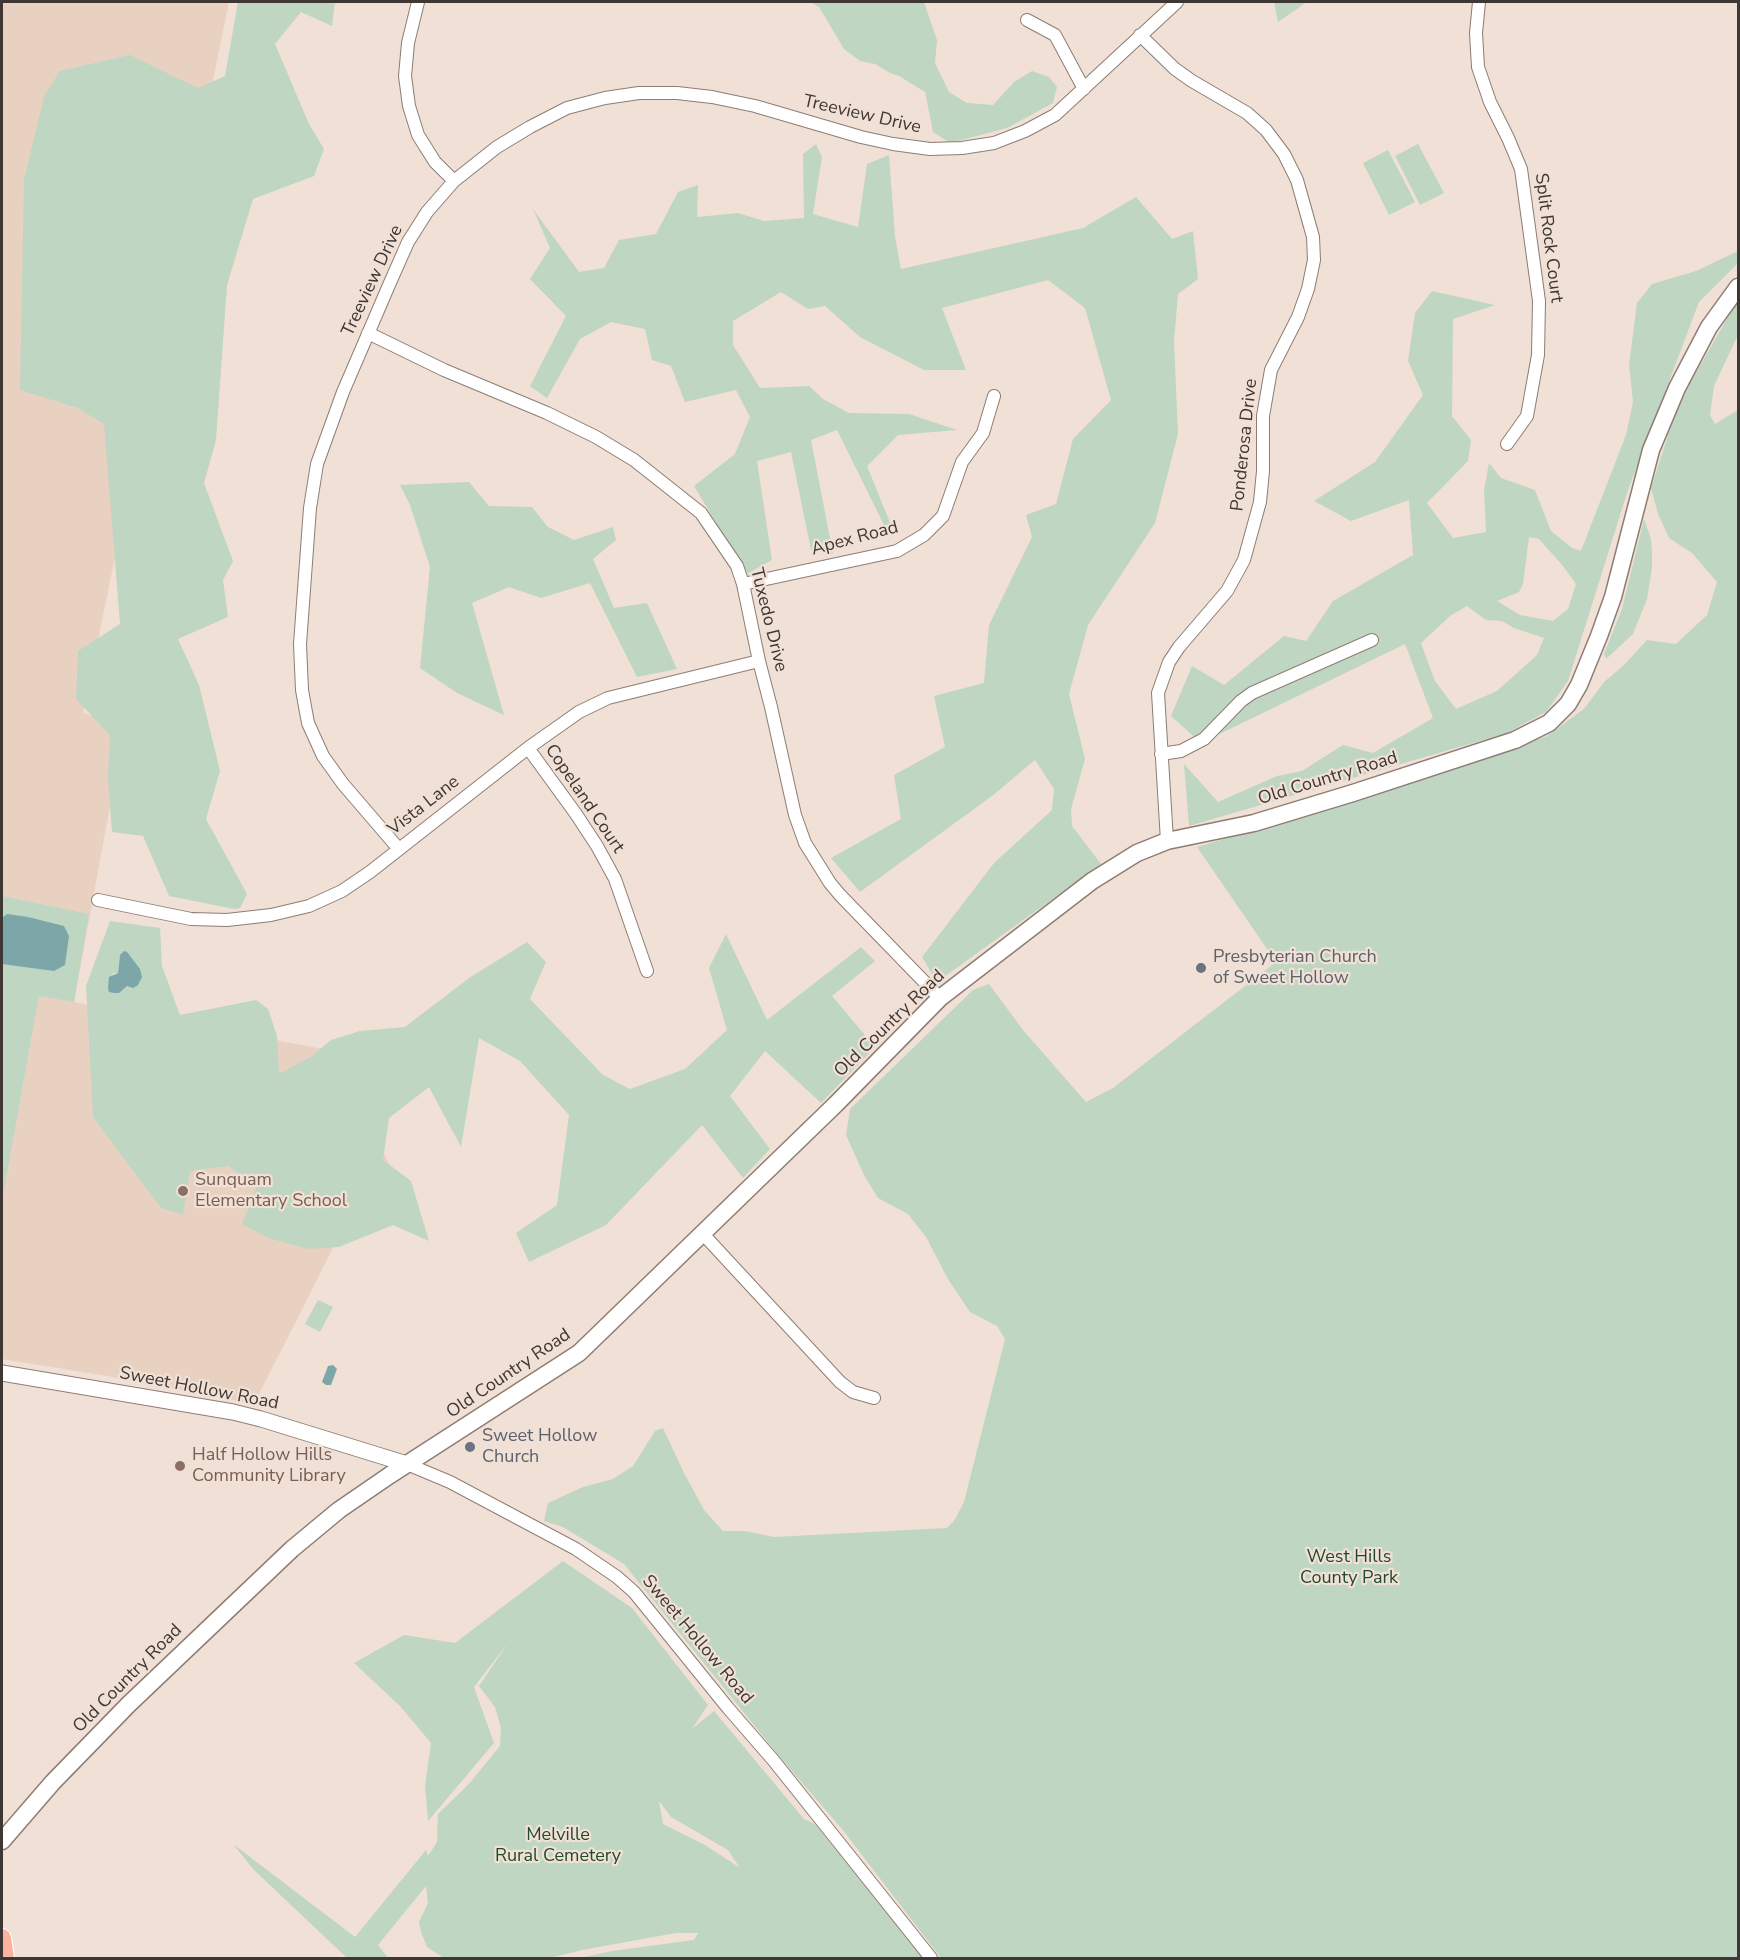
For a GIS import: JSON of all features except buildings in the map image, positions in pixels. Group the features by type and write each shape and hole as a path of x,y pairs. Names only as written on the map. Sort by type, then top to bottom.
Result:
{"main road":[{"name":"Old Country Road","path":"2,1841 53,1782 122,1711 292,1549 339,1510 579,1353 836,1104 940,998 1092,881 1137,853 1167,841 1254,823 1353,793 1515,740 1549,723 1568,704 1579,685 1599,636 1613,597 1651,450 1677,388 1709,327 1738,287"},
{"path":"2,1938 5,1959"}],"street":[{"path":"418,2 408,43 405,76 409,106 418,135 435,162 454,182"},
{"name":"Treeview Drive","path":"398,848 322,756 308,723 302,690 300,644 310,508 317,464 343,392 408,242 427,212 454,182 497,147 530,126 567,108 604,98 639,93 676,93 712,97 755,106 861,137 930,149 962,148 994,143 1025,131 1054,115 1177,2"},
{"name":"Split Rock Court","path":"1479,2 1476,33 1479,67 1490,102 1521,169 1534,250 1539,301 1538,355 1527,416 1507,444"},
{"path":"1027,20 1055,35 1084,89"},
{"name":"Ponderosa Drive","path":"1140,35 1175,69 1247,112 1266,130 1284,154 1297,180 1313,237 1314,260 1308,290 1299,317 1271,370 1263,416 1263,471 1260,502 1244,560 1227,591 1169,662 1158,693 1167,841"},
{"name":"Tuxedo Drive","path":"368,333 444,370 547,413 596,437 634,460 700,513 736,566 743,584 795,815 806,843 830,883 840,895 940,998"},
{"name":"Apex Road","path":"743,584 897,550 924,535 943,516 962,462 982,433 994,396"},
{"path":"1161,753 1181,751 1204,739 1241,701 1252,693 1372,640"},
{"name":"Vista Lane","path":"98,900 191,919 227,920 271,915 309,906 342,891 528,748 579,712 608,698 759,662"},
{"name":"Copeland Court","path":"528,748 576,814 615,879 647,970"},
{"path":"703,1234 840,1382 853,1392 874,1398"},
{"name":"Sweet Hollow Road","path":"2,1373 234,1412 407,1464 450,1482 576,1550 634,1592 781,1769 931,1959"}],"shaded area":[{"path":"2,2 229,2 83,713 125,724 74,1002 339,1052 394,1175 368,1179 254,1404 2,1359 2,1202 39,996 2,990"}],"green space":[{"path":"238,2 335,2 332,26 301,12 275,44 309,124 324,149 314,176 253,199 227,285 216,440 204,483 233,561 223,580 228,617 178,639 199,685 220,771 206,819 247,894 240,908 234,909 169,896 143,836 112,832 108,777 110,735 76,699 78,651 120,624 104,424 78,408 20,390 24,180 44,96 60,71 130,55 198,88 225,76"},
{"path":"810,2 924,2 937,40 935,63 949,92 967,103 993,105 1014,82 1032,71 1049,77 1057,87 1053,103 1007,128 950,143 933,132 925,92 875,64 860,61 844,49 819,7"},
{"path":"1274,2 1307,2 1278,22"},
{"path":"816,144 822,157 813,214 858,227 867,164 889,155 895,237 901,269 1083,228 1136,197 1172,239 1193,231 1198,279 1178,294 1174,342 1178,434 1155,523 1088,625 1069,694 1085,759 1071,809 1072,826 1101,864 937,982 922,957 994,863 1052,810 1054,789 1035,760 992,796 860,892 831,858 901,819 894,775 945,747 934,696 984,683 989,625 1032,537 1026,515 1056,504 1073,439 1111,400 1085,308 1048,280 942,308 966,370 924,370 860,337 825,306 808,309 781,292 733,321 733,345 760,388 809,386 823,399 849,413 909,414 957,430 898,435 867,466 891,525 884,525 837,430 811,440 833,554 811,550 791,452 757,461 772,560 747,574 694,486 735,454 750,417 736,390 685,402 671,366 652,360 645,329 611,322 580,339 547,398 530,386 566,316 530,279 550,248 533,209 579,272 604,268 619,240 656,234 678,192 698,185 697,217 738,213 764,221 804,218 803,154"},
{"path":"1418,144 1444,193 1420,205 1395,156"},
{"path":"1388,150 1415,202 1389,215 1363,163"},
{"path":"1738,251 1738,263 1699,302 1628,490 1568,681 1546,712 1507,733 1189,826 1184,764 1218,802 1277,776 1302,771 1343,745 1373,753 1433,718 1405,644 1201,743 1171,716 1192,666 1224,685 1284,636 1306,641 1333,601 1413,555 1409,500 1351,521 1314,501 1375,462 1423,395 1408,361 1415,313 1432,291 1495,305 1453,319 1452,416 1471,440 1468,461 1427,503 1453,538 1486,532 1484,490 1489,463 1501,478 1535,490 1551,531 1572,548 1581,551 1626,435 1633,402 1629,365 1637,303 1652,284 1696,271","holes":["1529,537 1539,539 1576,584 1568,609 1553,621 1520,615 1497,601 1519,592 1523,584","1467,606 1486,620 1502,621 1514,628 1544,638 1537,655 1497,691 1456,709 1435,681 1421,643 1450,616"]},
{"name":"West Hills County Park","path":"1738,300 1738,335 1714,386 1710,415 1715,424 1738,410 1738,1958 941,1958 842,1829 778,1755 624,1564 563,1527 544,1521 548,1503 583,1487 613,1479 633,1466 655,1431 663,1428 704,1510 723,1531 745,1531 774,1537 947,1528 954,1521 964,1502 1005,1339 997,1326 970,1312 948,1279 926,1237 908,1214 878,1198 864,1175 846,1135 850,1109 973,990 989,984 1023,1030 1086,1102 1113,1088 1276,962 1197,847 1385,791 1547,736 1584,709 1604,682 1624,665 1647,640 1676,644 1707,615 1717,582 1692,553 1669,538 1658,514 1651,488 1672,423 1690,383"},
{"path":"469,482 489,506 532,507 548,527 574,540 613,527 616,540 593,559 614,608 647,603 677,669 637,677 590,583 541,598 509,587 472,603 504,715 457,693 420,668 430,567 410,505 400,485"},
{"path":"1644,519 1651,539 1652,552 1647,599 1633,634 1606,659 1604,654 1622,609"},
{"path":"2,896 89,914 74,1002 39,996 2,1202"},
{"path":"110,921 160,928 162,966 180,1015 256,1000 268,1009 277,1036 279,1074 312,1056 331,1040 360,1031 405,1027 469,978 527,942 546,962 530,999 603,1075 630,1089 685,1069 727,1030 709,968 726,934 767,1020 861,947 875,961 832,996 875,1047 821,1103 765,1051 730,1096 770,1149 743,1178 702,1125 606,1225 529,1262 516,1233 557,1205 569,1115 520,1061 479,1038 461,1147 429,1087 389,1118 383,1160 411,1181 429,1241 393,1225 339,1247 308,1249 268,1238 242,1224 256,1188 229,1166 190,1171 183,1215 161,1208 93,1117 86,986","holes":["120,955 127,986 122,989 108,988 113,973 118,973"]},
{"path":"318,1300 333,1307 320,1332 305,1324"},
{"name":"Melville Rural Cemetery","path":"563,1561 632,1608 708,1705 692,1729 714,1711 804,1819 815,1824 923,1958 580,1958 612,1951 694,1940 698,1933 676,1933 550,1958 444,1958 427,1947 421,1932 419,1922 428,1903 426,1886 378,1945 388,1958 347,1958 254,1870 233,1844 355,1937 426,1850 428,1856 437,1842 438,1814 468,1785 500,1746 501,1728 495,1707 479,1686 508,1643 474,1687 494,1743 428,1821 425,1786 431,1743 400,1706 354,1663 404,1635 455,1643","holes":["659,1801 671,1817 728,1850 740,1868 705,1845 663,1824"]}],"water":[{"path":"7,914 64,926 69,936 65,965 54,971 2,964 2,918"},
{"path":"124,951 140,969 142,977 138,985 133,988 127,986 119,993 109,992 109,977 118,973 120,955"},
{"path":"333,1365 337,1369 331,1385 326,1385 322,1382 328,1366"}],"place":[{"name":"Presbyterian Church of Sweet Hollow","path":"1201,968"},
{"name":"Sunquam Elementary School","path":"183,1191"},
{"name":"Sweet Hollow Church","path":"470,1447"},
{"name":"Half Hollow Hills Community Library","path":"180,1466"}]}
